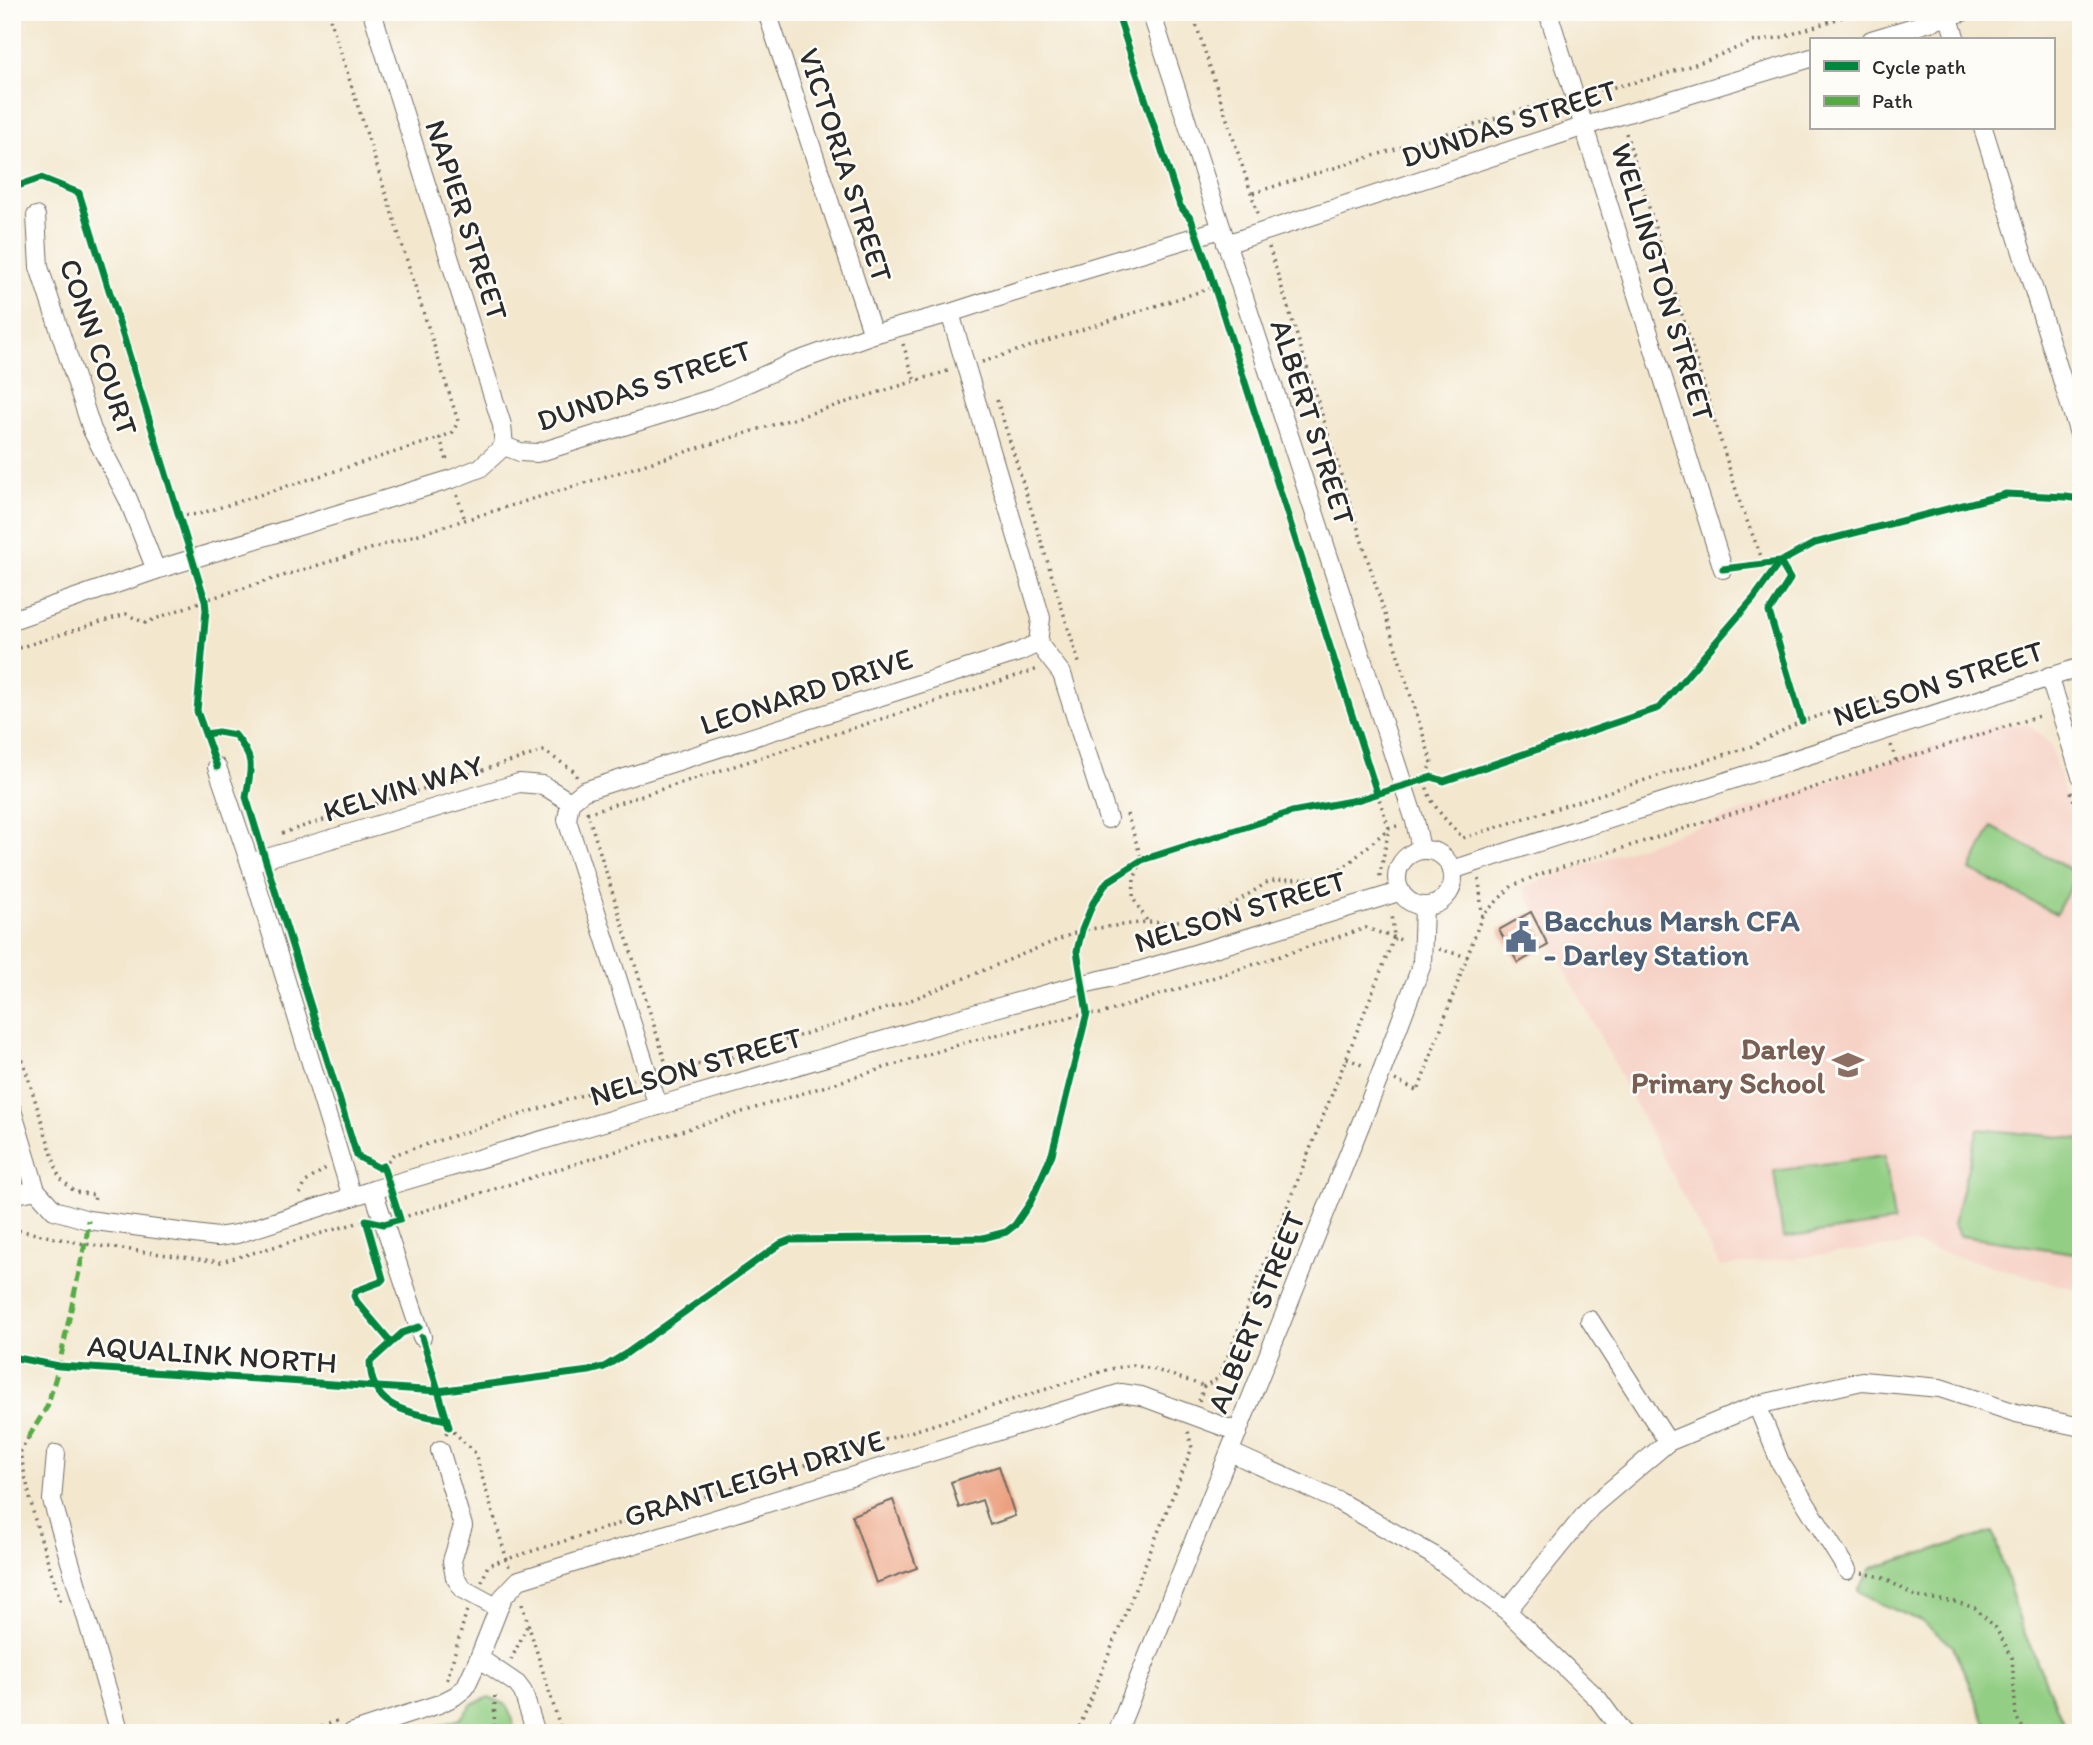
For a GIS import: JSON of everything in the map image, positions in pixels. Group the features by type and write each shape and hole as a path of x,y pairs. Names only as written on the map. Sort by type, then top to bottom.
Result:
{"street":[{"name":"NAPIER STREET","path":"372,12 502,425 504,446"},
{"name":"VICTORIA STREET","path":"768,12 873,334"},
{"name":"ALBERT STREET","path":"1151,12 1415,821 1421,849"},
{"name":"WELLINGTON STREET","path":"1548,12 1723,569"},
{"path":"1877,38 1953,14 1956,38"},
{"name":"DUNDAS STREET","path":"12,620 156,570 452,479 480,468 504,446 520,452 537,453 714,398 792,363 873,334 898,329 1061,277 1224,237 1264,232 1585,126 1810,58"},
{"path":"1984,130 2081,440"},
{"name":"CONN COURT","path":"36,216 40,267 92,430 128,499 156,570"},
{"path":"950,313 1041,618 1038,643 1062,674 1108,819"},
{"name":"LEONARD DRIVE","path":"577,797 1019,652 1038,643"},
{"name":"NELSON STREET","path":"1452,870 2081,667"},
{"path":"2049,676 2081,776"},
{"path":"217,767 250,863 352,1197"},
{"name":"KELVIN WAY","path":"250,863 519,783 543,785 577,797"},
{"path":"577,797 567,820 658,1106"},
{"path":"1421,849 1431,850 1448,861 1453,880 1448,894 1441,901 1424,907 1393,894 1399,865 1413,851 1421,849"},
{"name":"NELSON STREET","path":"36,1190 54,1210 88,1220 225,1236 658,1106 1083,984 1135,972 1393,894"},
{"name":"ALBERT STREET","path":"1117,1733 1422,964 1424,907"},
{"path":"12,1110 36,1190 12,1195"},
{"path":"381,1188 384,1224 422,1337"},
{"path":"1590,1320 1668,1442"},
{"path":"1507,1611 1591,1507 1668,1442 1757,1405 1862,1381 1940,1388 2016,1413 2081,1427"},
{"name":"GRANTLEIGH DRIVE","path":"351,1733 439,1704 465,1688 503,1597 519,1580 1121,1393 1141,1396 1238,1433"},
{"path":"1757,1405 1780,1462 1847,1570"},
{"path":"440,1450 463,1525 452,1561 455,1577 463,1589 498,1608"},
{"path":"1230,1452 1338,1501 1431,1553 1507,1611 1598,1699 1623,1733"},
{"path":"56,1454 52,1500 120,1733"},
{"path":"479,1658 517,1684 523,1692 536,1733"}],"path":[{"path":"179,516 199,514 440,438 453,432 458,421 328,12"},
{"path":"1192,12 1432,763 1426,772 1429,778 1427,789 1439,813 1463,838 1752,746 1802,721 1877,698 1896,761"},
{"path":"1612,87 1740,503 1764,564"},
{"path":"1211,275 1219,300"},
{"path":"12,650 126,614 145,623 205,600 1214,287"},
{"path":"898,329 915,381"},
{"path":"997,400 1081,670"},
{"path":"440,438 465,520"},
{"path":"175,503 182,526"},
{"path":"202,590 206,610"},
{"path":"587,813 1077,657"},
{"path":"1798,709 1802,721"},
{"path":"1346,1057 1418,1091 1482,916 1499,897 1522,881 2059,710"},
{"path":"273,835 544,751 574,771 577,797 587,813 667,1067"},
{"path":"1367,796 1429,778"},
{"path":"1077,1733 1192,1448 1187,1430 1204,1387 1219,1378 1394,938 1393,894 1380,875 1389,828 1373,780"},
{"path":"1126,810 1142,860 1135,879 1133,898 1147,922"},
{"path":"1415,821 1389,828 1348,864 1329,875 1268,882 1234,905 1204,917 1082,930 906,1002 707,1065 667,1067 393,1155 381,1167 384,1224 971,1041 1087,1013 1101,1014 1366,928 1468,957"},
{"path":"1130,867 1154,856"},
{"path":"1079,940 1086,921"},
{"path":"1083,984 1087,1013 1084,1026"},
{"path":"12,1026 59,1177 75,1192 95,1195 88,1220"},
{"path":"1847,1570 1882,1577 1917,1597 1956,1602 1975,1608 1996,1628 2011,1657 2016,1717 2026,1733"}],"shaded area":[{"name":"Darley Primary School","path":"2028,724 2050,744 2081,846 2081,1291 1913,1244 1720,1267 1522,887 1990,726"}],"green space":[{"path":"1992,827 2077,873 2056,914 1970,870"},
{"path":"1978,1129 2081,1139 2081,1254 1961,1236 1953,1224"},
{"path":"1885,1155 1894,1222 1783,1238 1774,1171"},
{"path":"1993,1532 2021,1625 2068,1733 1990,1733 1953,1646 1921,1621 1879,1603 1858,1590 1872,1568"},
{"path":"489,1697 507,1705 516,1733 418,1733 460,1719 472,1704"}],"building":[{"path":"1531,912 1548,945 1518,963 1499,930"},
{"path":"999,1466 1015,1516 990,1525 982,1500 959,1508 951,1482"},
{"path":"893,1500 917,1568 876,1583 852,1515"}],"marked path":[{"path":"28,1438 47,1407 59,1366 88,1220"}],"cycle path":[{"path":"1117,12 1180,206 1191,219 1207,264 1377,793"},
{"path":"12,188 41,178 79,193 205,600 197,711 217,767"},
{"name":"AQUALINK NORTH","path":"12,1357 59,1366 438,1391 604,1367 780,1244 790,1240 983,1238 1006,1232 1015,1225 1030,1203 1052,1154 1087,1013 1077,951 1093,903 1107,882 1142,860 1292,812 1357,800 1432,777 1444,781 1659,708 1754,598 1780,562 1815,543 2006,494 2081,499"},
{"path":"1723,569 1780,562 1790,579 1769,612 1802,721"},
{"path":"206,734 218,732 235,735 249,758 246,797 357,1156 379,1168 383,1166 400,1219 384,1224 366,1220 383,1279 356,1291 354,1296 391,1342"},
{"path":"419,1327 402,1333 370,1362 372,1378 377,1390 395,1406 447,1420"},
{"path":"422,1337 449,1427"}],"place":[{"name":"Bacchus Marsh CFA - Darley Station","path":"1521,937"},
{"name":"Darley Primary School","path":"1848,1065"}]}
